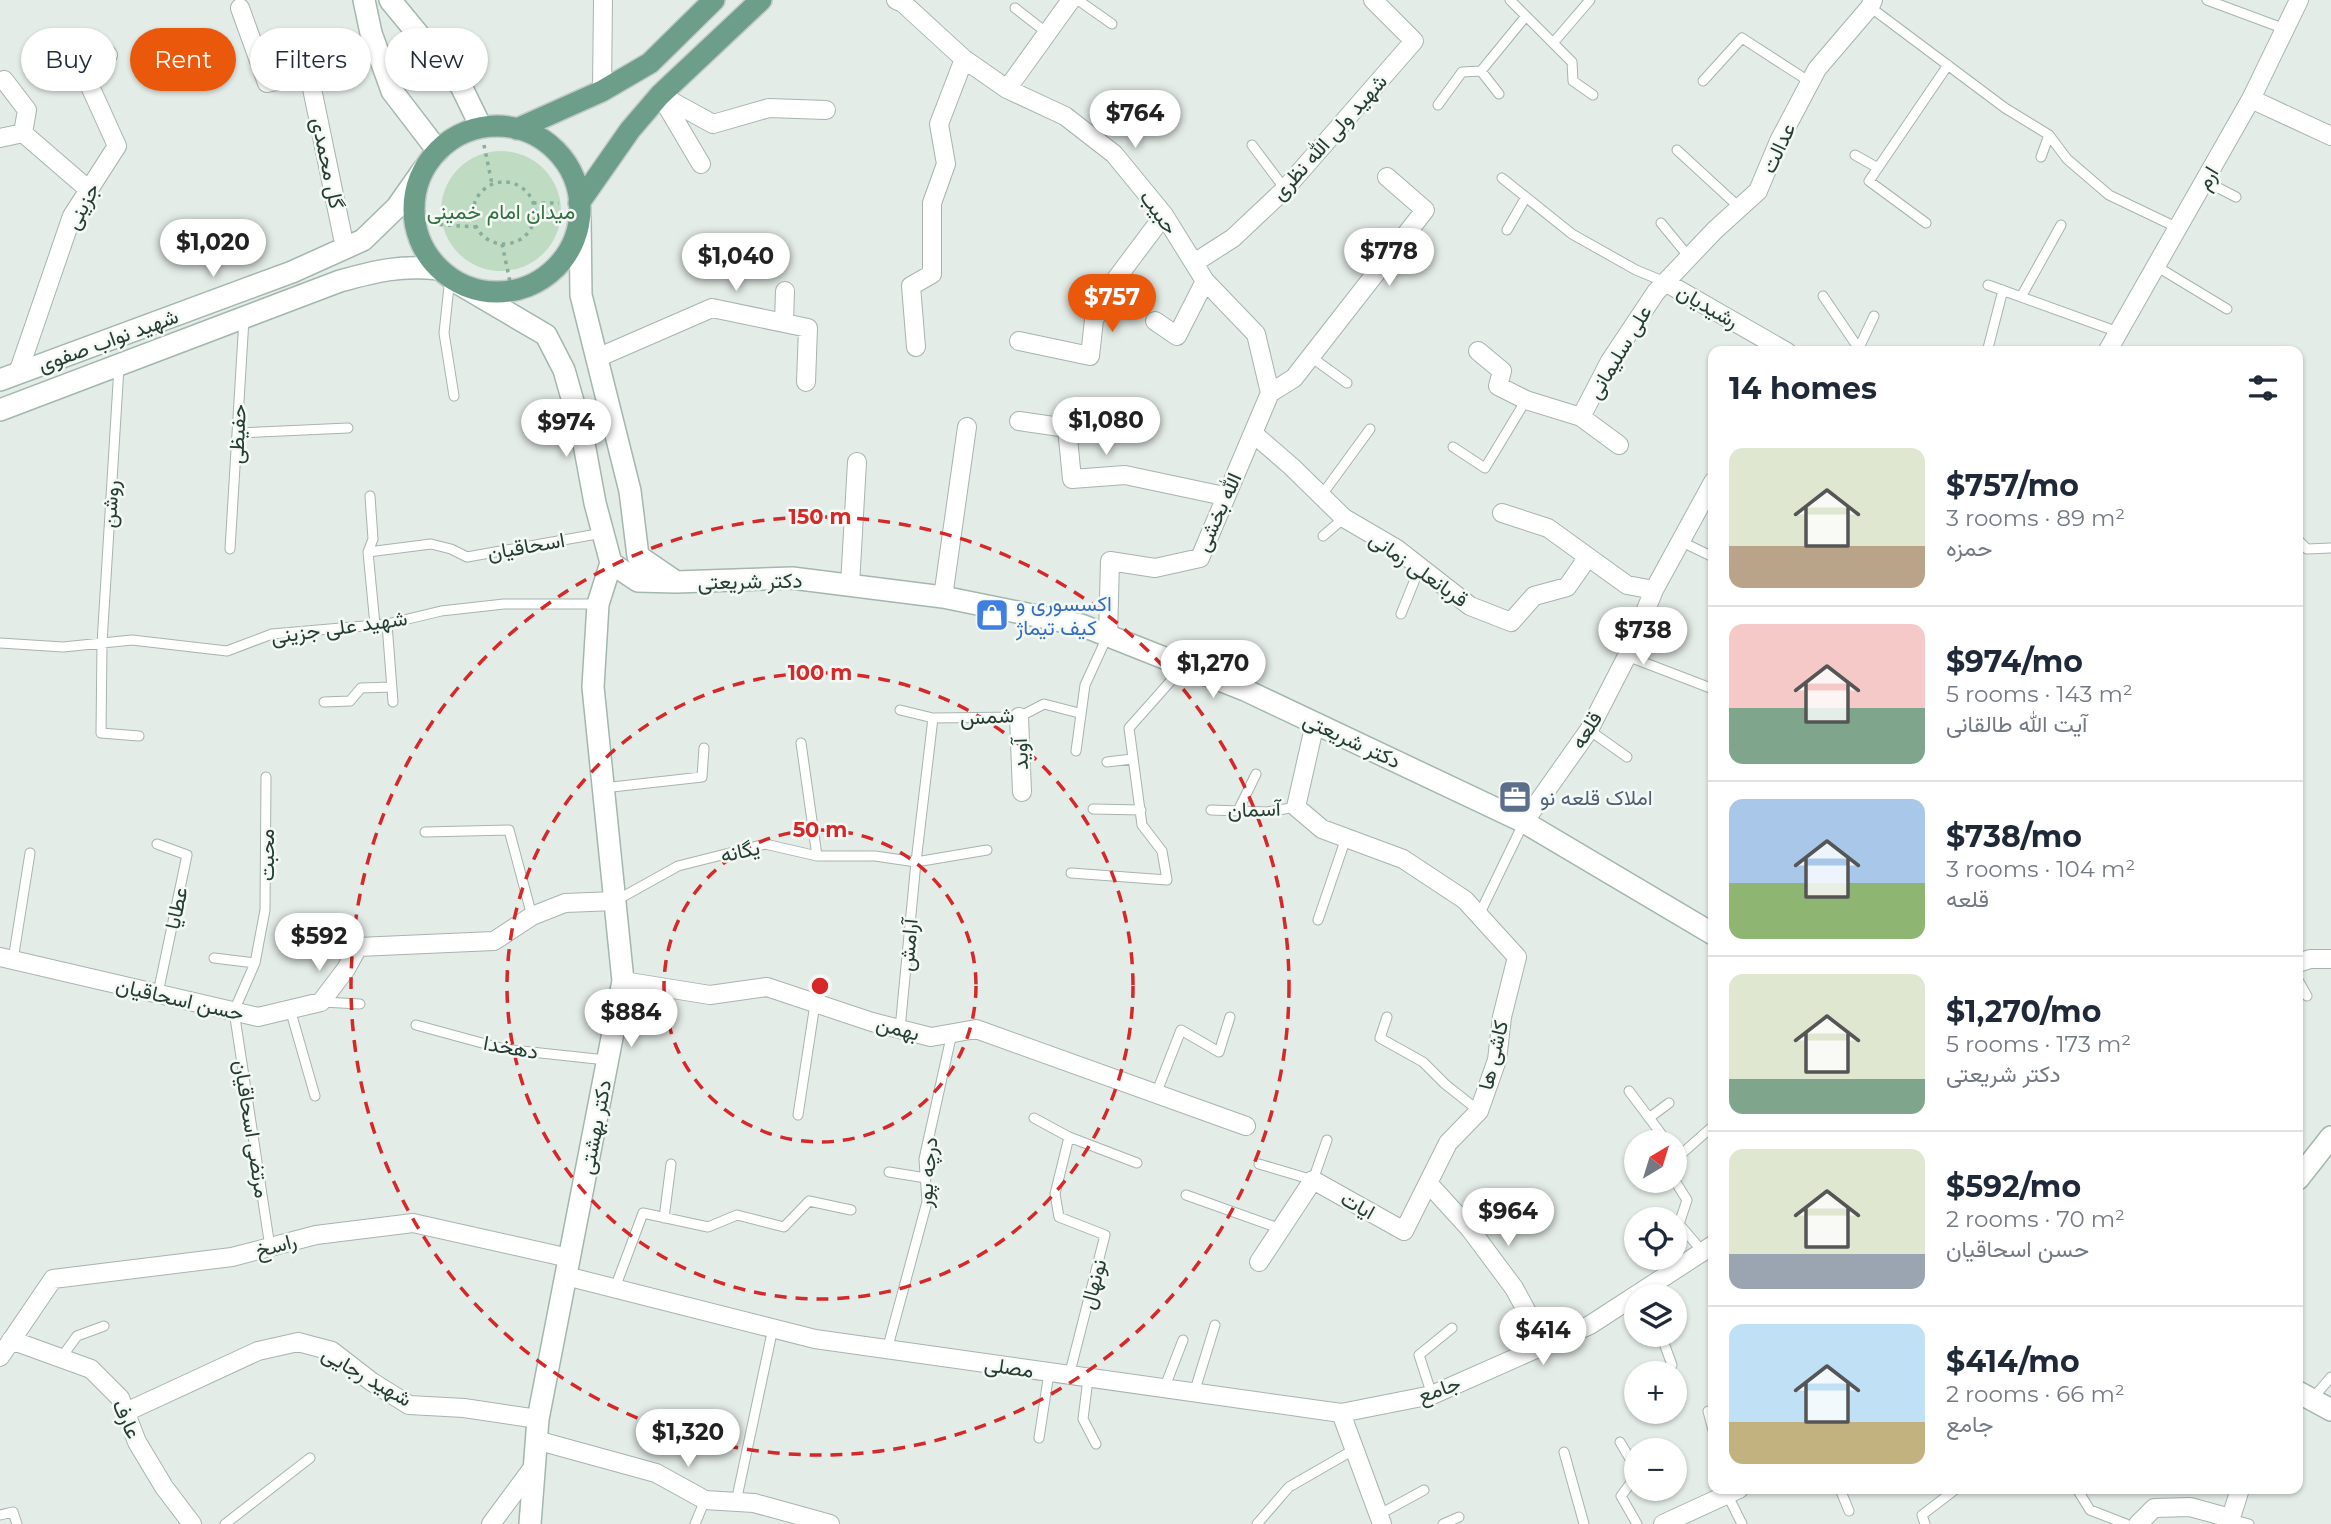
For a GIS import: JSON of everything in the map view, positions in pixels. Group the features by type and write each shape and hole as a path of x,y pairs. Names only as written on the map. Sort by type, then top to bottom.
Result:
{"main road":[{"path":"364,0 371,33 392,91 438,151"},
{"path":"390,0 461,86 481,127"},
{"path":"517,129 601,91 650,63 714,0"},
{"path":"449,277 485,292 512,291 537,282 558,266 573,244 579,210 630,130 660,95 761,0"},
{"path":"611,564 582,433 564,370 546,335 449,277 423,248 414,223 414,195 423,170 438,151 457,136 481,127 507,126 531,134 553,148 569,168 578,192 581,295 630,491 638,556 676,582"},
{"name":"شهید نواب صفوی","path":"9,376 292,272 363,240 397,207 423,170"},
{"name":"شهید نواب صفوی","path":"0,410 340,281 375,271 411,266 449,277"},
{"name":"دکتر شریعتی","path":"611,564 638,581 792,578 943,597 1081,625 1245,690 1524,822 1708,931"},
{"name":"دکتر بهشتی","path":"530,1524 537,1429 623,981 593,687 598,604 611,564"},
{"path":"2303,1173 2331,1137"},
{"path":"2305,1396 2331,1410"}],"street":[{"path":"601,91 603,0"},
{"name":"حبیب","path":"896,0 911,10 964,59 1007,89 1065,116 1114,154 1164,215 1205,281 1256,334 1270,393"},
{"path":"1007,89 1071,0"},
{"name":"شهید ولی الله نظری","path":"1194,263 1233,238 1285,189 1414,41 1373,0"},
{"name":"ارم","path":"2111,346 2251,99 2299,0"},
{"name":"عدالت","path":"1665,282 1758,191 1779,141 1817,69 1871,4"},
{"name":"گل محمدی","path":"240,8 267,83 309,74 345,248"},
{"path":"916,347 911,286 932,274 932,203 946,164 939,124 964,59"},
{"path":"4,80 27,110 23,133"},
{"name":"جزینی","path":"9,376 72,216 117,146 92,91"},
{"path":"660,95 713,124 769,108 826,110"},
{"path":"660,95 701,164"},
{"path":"2251,99 2331,136"},
{"path":"23,133 89,190"},
{"path":"0,138 23,133"},
{"path":"1270,393 1294,378 1425,210 1387,177"},
{"path":"1019,341 1090,356 1094,320 1116,279 1164,215"},
{"path":"1155,321 1177,336 1205,281"},
{"name":"رشیدیان","path":"1665,282 1777,346"},
{"name":"علی سلیمانی","path":"1478,351 1502,370 1498,386 1526,400 1581,417 1610,361 1665,282"},
{"path":"783,322 785,291"},
{"path":"597,358 712,308 808,328 806,382"},
{"name":"الله بخشی","path":"1108,636 1110,561 1155,568 1200,558 1224,496 1254,434 1270,393"},
{"path":"1581,417 1619,445"},
{"path":"1019,421 1067,428 1072,479 1125,475 1224,496"},
{"path":"943,597 967,427"},
{"name":"قربانعلی زمانی","path":"1254,434 1344,518 1397,549 1471,606 1511,622 1534,596 1567,587 1588,557"},
{"path":"850,585 858,462"},
{"name":"قلعه","path":"1524,822 1589,730 1627,656 1654,590 1708,491"},
{"path":"1502,513 1548,528 1627,584 1654,590"},
{"name":"آوید","path":"1019,717 1022,792"},
{"name":"آسمان","path":"1296,807 1315,723"},
{"name":"کاشی ها","path":"1296,807 1322,829 1402,859 1465,900 1517,957 1502,1017 1497,1060 1479,1111 1448,1143 1404,1231"},
{"path":"321,1002 346,969 358,947 494,941 532,916 565,903 615,901"},
{"name":"حسن اسحاقیان","path":"7,958 258,1017 321,1002"},
{"path":"2303,961 2331,959"},
{"name":"بهمن","path":"623,981 710,996 767,987 815,1004 931,1037 976,1029 1246,1126"},
{"path":"1259,1262 1312,1180"},
{"name":"ایات","path":"1312,1180 1404,1231"},
{"path":"1428,1183 1469,1229 1514,1288 1545,1345"},
{"name":"راسخ","path":"11,1340 54,1279 232,1257 316,1235 412,1223 568,1267"},
{"name":"جامع","path":"1658,1284 1708,1249"},
{"name":"مصلی","path":"568,1267 615,1288 815,1339 1341,1413"},
{"name":"جامع","path":"1341,1413 1432,1395 1590,1325 1624,1305"},
{"path":"0,1357 11,1340"},
{"name":"عارف","path":"11,1340 91,1369 120,1398 137,1442 164,1487 192,1524"},
{"name":"شهید رجایی","path":"126,1412 258,1351 298,1342 332,1351 372,1382 409,1405 464,1408 537,1429 656,1473 705,1500"},
{"path":"1341,1413 1381,1519"},
{"path":"491,1524 534,1466"},
{"path":"1663,1524 1725,1494"},
{"path":"2138,1524 2154,1508 2190,1507 2230,1521 2239,1494"},
{"path":"705,1500 754,1503 830,1524"}],"lane":[{"path":"1078,0 1112,24"},
{"path":"1510,0 1572,62 1573,81 1593,95"},
{"path":"1553,43 1590,0"},
{"path":"2207,0 2285,29"},
{"path":"1871,4 2005,108 2049,135 2067,159 2109,195 2178,228"},
{"path":"1015,8 1047,33"},
{"path":"1438,105 1462,72 1481,71 1526,16"},
{"path":"1703,82 1742,38 1810,82"},
{"path":"1926,223 1869,181 1948,65"},
{"path":"1481,71 1499,94"},
{"path":"2041,157 2049,135"},
{"path":"1252,145 1285,189"},
{"path":"1677,150 1740,208"},
{"path":"1855,155 1878,168"},
{"path":"1502,178 1572,234 1636,270 1665,282"},
{"path":"2205,181 2236,197"},
{"path":"1507,230 1526,197"},
{"path":"1661,223 1689,257"},
{"path":"2021,297 2061,225"},
{"path":"2156,266 2227,309"},
{"path":"449,277 444,332 454,396"},
{"path":"1988,285 2119,332"},
{"path":"1989,346 2003,290"},
{"path":"1823,296 1855,346"},
{"path":"1860,346 1874,316"},
{"name":"حفیظی","path":"230,549 244,318"},
{"path":"1311,357 1347,383"},
{"name":"روشن","path":"119,365 102,643 101,733 139,736"},
{"path":"1453,447 1485,468 1526,400"},
{"path":"237,433 348,428"},
{"path":"1321,496 1370,429"},
{"path":"370,496 373,539 368,552 375,625"},
{"path":"1323,536 1344,518"},
{"name":"اسحاقیان","path":"368,552 431,544 467,557 603,533"},
{"path":"1680,541 1708,555"},
{"path":"2303,545 2307,548 2331,548"},
{"path":"2303,552 2307,548"},
{"path":"1401,614 1420,567"},
{"name":"شهید علی جزینی","path":"0,643 63,647 132,640 227,651 272,634 387,624 441,611 504,604 598,604"},
{"path":"387,624 393,702"},
{"path":"1076,751 1079,713 1085,685 1108,636"},
{"path":"1627,656 1708,688"},
{"path":"1072,873 1167,880 1162,851 1142,825 1129,728 1184,666"},
{"path":"324,702 350,702 361,688 391,687"},
{"name":"شمس","path":"900,710 933,718 1019,717 1044,704 1079,713"},
{"name":"شمس","path":"916,862 933,718"},
{"path":"1589,730 1627,757"},
{"path":"801,743 817,856"},
{"path":"603,788 702,777 704,748"},
{"path":"1107,762 1132,759"},
{"path":"1238,811 1256,774"},
{"name":"محبت","path":"234,1011 255,963 265,910 266,778"},
{"name":"آسمان","path":"1211,810 1267,812 1296,807"},
{"path":"1093,809 1141,810"},
{"path":"1479,915 1524,822"},
{"path":"425,832 509,830 532,916"},
{"path":"1318,920 1346,838"},
{"name":"عطایا","path":"157,844 187,855 158,993"},
{"name":"یگانه","path":"615,901 678,866 765,844 817,856 875,856 916,862 987,850"},
{"path":"7,958 30,853"},
{"name":"آرامش","path":"900,1029 916,862"},
{"path":"214,958 255,963"},
{"path":"2303,989 2307,996"},
{"path":"321,1002 360,1004"},
{"path":"798,1115 815,1004"},
{"path":"290,1009 315,1096"},
{"name":"مرتضی اسحاقیان","path":"234,1011 270,1247"},
{"path":"1156,1094 1181,1030 1219,1052 1230,1017"},
{"path":"1387,1017 1380,1038 1423,1062 1479,1111"},
{"name":"دهخدا","path":"416,1025 504,1049 608,1060"},
{"name":"درچه پور","path":"887,1350 927,1202 924,1159 952,1033"},
{"path":"1629,1091 1658,1130"},
{"path":"1649,1118 1669,1102"},
{"path":"1034,1118 1069,1137 1137,1163"},
{"path":"1687,1146 1708,1130"},
{"name":"نونهال","path":"1069,1137 1055,1194 1059,1217 1105,1235 1069,1376"},
{"path":"1312,1180 1327,1140"},
{"path":"664,1217 671,1164"},
{"name":"ایات","path":"1259,1164 1312,1180"},
{"path":"889,1172 926,1178"},
{"path":"1684,1194 1687,1200 1679,1224 1708,1249"},
{"path":"1186,1195 1281,1229"},
{"path":"615,1288 643,1213 708,1227 737,1215 784,1227 808,1201 851,1210"},
{"path":"1194,1393 1216,1325"},
{"path":"61,1358 77,1335 104,1326"},
{"path":"736,1502 773,1328"},
{"path":"1432,1395 1419,1355 1452,1328"},
{"path":"1164,1390 1183,1340"},
{"path":"1039,1438 1049,1373"},
{"path":"2305,1396 2331,1377"},
{"path":"1088,1379 1083,1419 1096,1444"},
{"path":"1620,1442 1624,1449"},
{"path":"1257,1524 1289,1487 1355,1449"},
{"path":"1564,1452 1584,1524"},
{"path":"225,1524 310,1458"},
{"path":"1381,1519 1424,1490"},
{"path":"1624,1492 1621,1496 1637,1524"},
{"path":"1732,1494 1742,1524"},
{"path":"1842,1494 1849,1511"},
{"path":"1925,1524 1923,1515 1950,1494"},
{"path":"2080,1494 2090,1510 2126,1524"},
{"path":"695,1524 705,1500"},
{"path":"0,1515 13,1512 17,1524"},
{"path":"1443,1524 1459,1517"},
{"path":"2230,1521 2249,1524"}],"path":[{"path":"481,127 492,184"},
{"path":"502,182 521,187 533,203 533,223 528,232 521,239 502,244 483,236 473,218 477,198 492,184 502,182"},
{"path":"533,203 579,210"},
{"path":"414,223 477,228"},
{"path":"502,244 512,291"}],"green space":[{"name":"میدان امام خمینی","path":"501,151 524,155 543,169 557,188 561,211 557,234 543,253 524,267 501,271 478,267 459,253 445,234 441,211 445,188 459,169 478,155"}],"place":[{"name":"اکسسوری و کیف تیماژ","path":"992,615"},
{"name":"املاک قلعه نو","path":"1515,797"}]}
